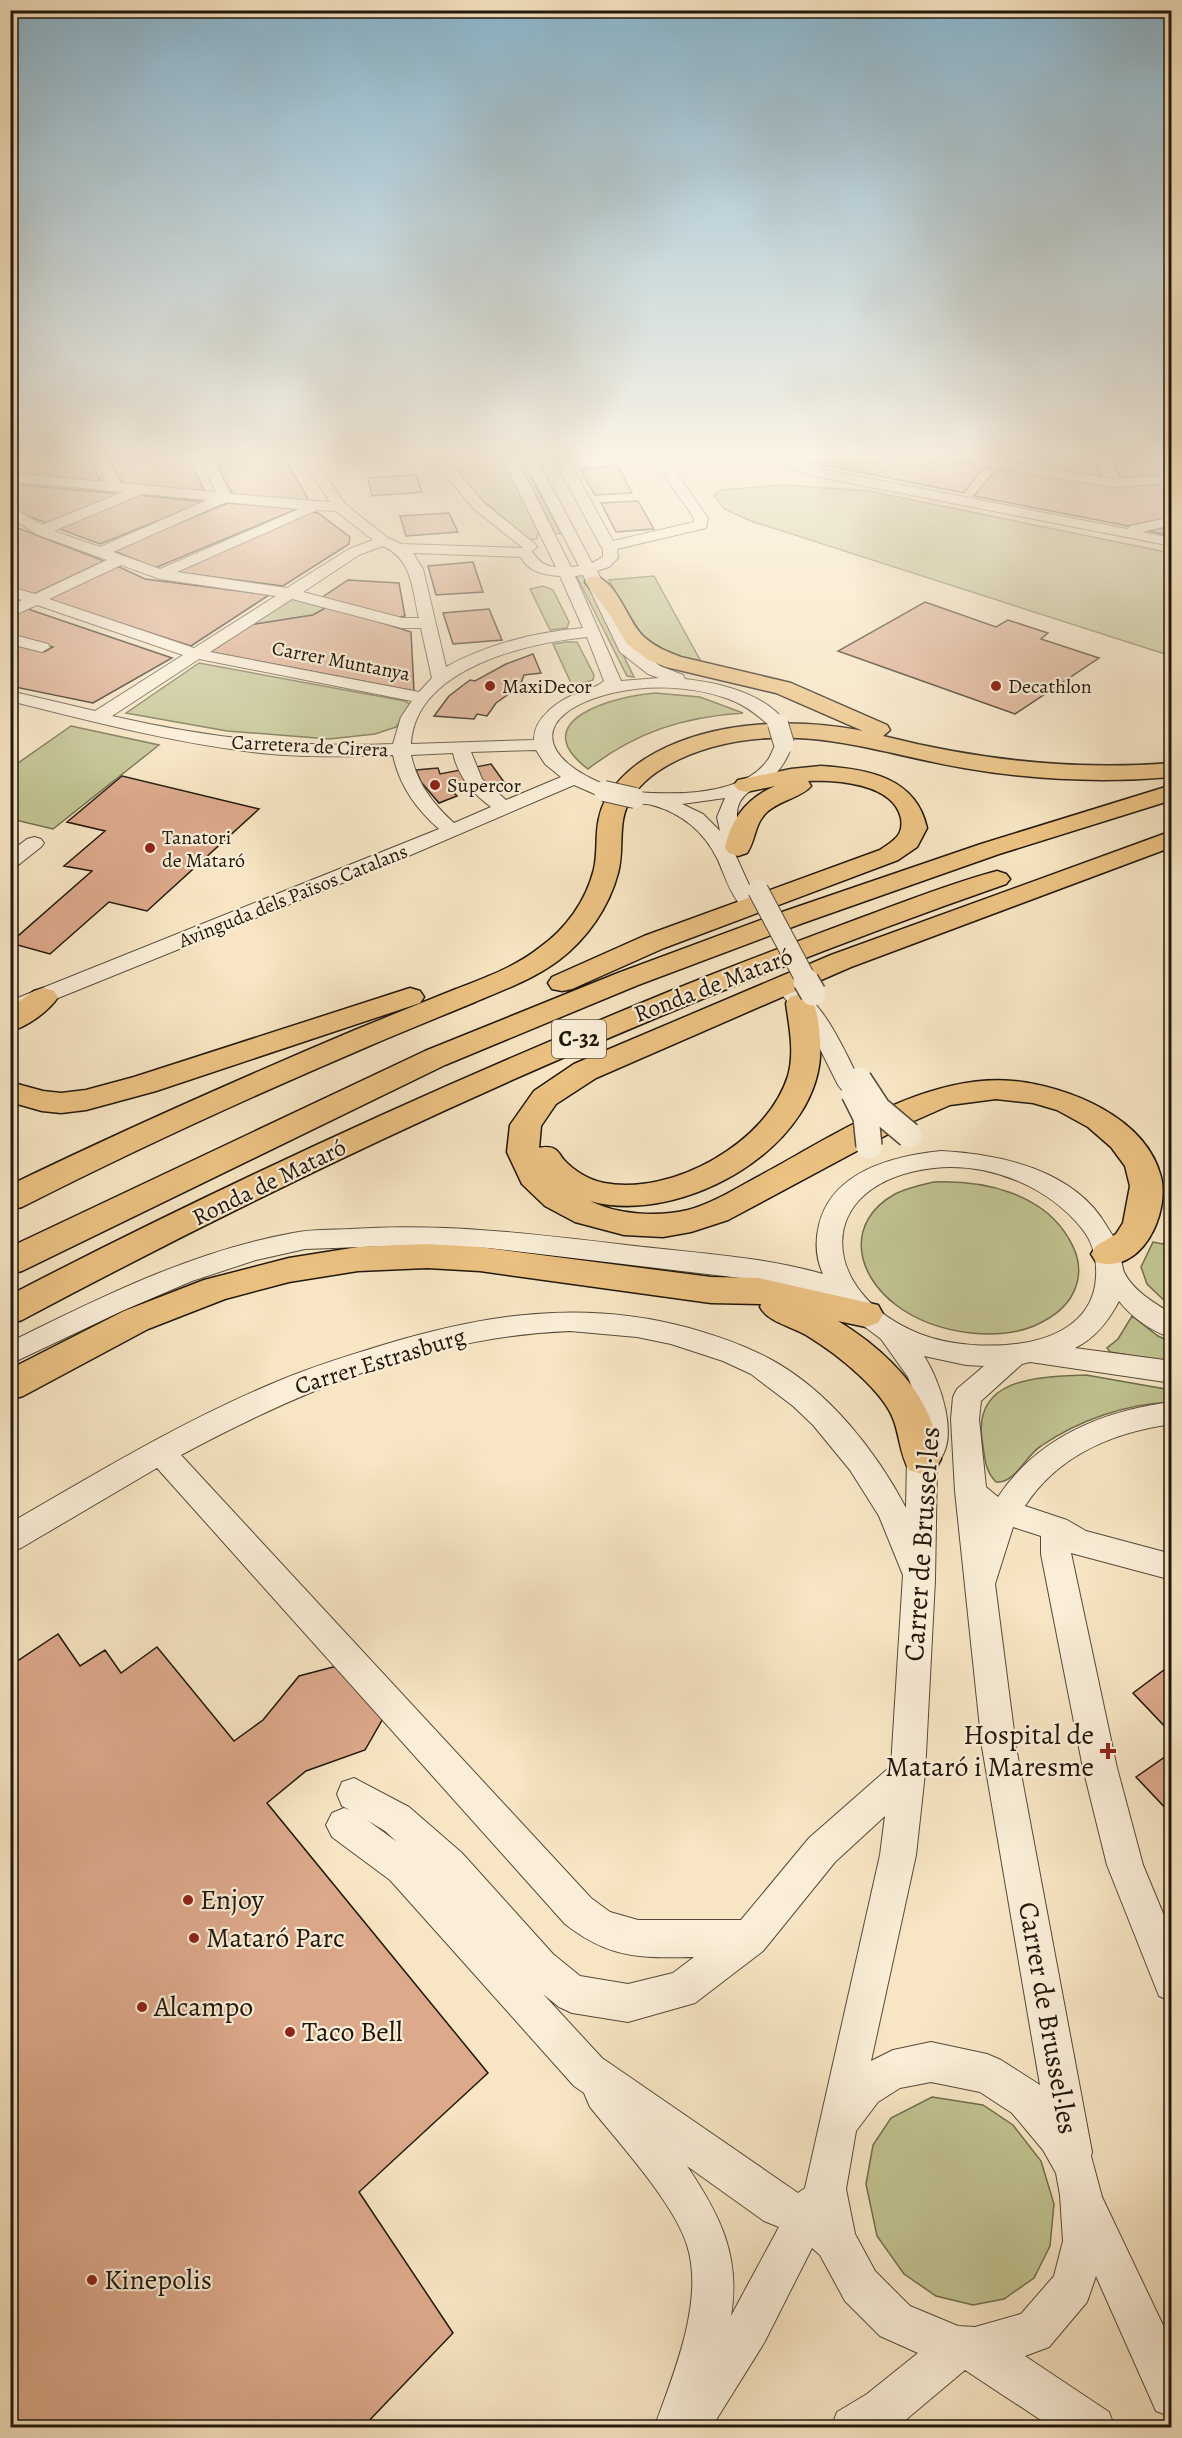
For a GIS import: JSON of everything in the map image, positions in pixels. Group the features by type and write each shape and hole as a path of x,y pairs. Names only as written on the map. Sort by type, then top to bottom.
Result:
{"highway":[{"path":"592,576 617,610 634,640 656,655 683,665 783,688 876,729 960,759"},
{"path":"10,1199 113,1149 302,1064 507,978 549,954 581,923 603,886 610,854 613,810 626,787 645,769 675,752 727,736 802,732 857,737 938,756 1017,768 1114,774 1172,770"},
{"path":"10,1237 424,1044 654,942 889,855 908,842 915,828 913,812 891,790 880,784 839,774 806,774 745,786"},
{"path":"738,848 740,831 747,817 767,800 789,789 806,785 839,784 873,793 891,805 900,819 900,825 893,837 881,847 846,864 826,879"},
{"name":"Ronda de Mataró","path":"10,1262 435,1058 627,979 794,917 990,849 1172,792"},
{"name":"Ronda de Mataró","path":"10,1311 425,1107 637,1013 968,888 1172,824"},
{"path":"1110,1264 1140,1223 1144,1207 1145,1181 1134,1156 1113,1131 1088,1113 1057,1100 1017,1091 980,1090 936,1099 829,1151 728,1207 687,1222 641,1226 599,1219 579,1212 548,1193 527,1167 522,1143 527,1119 539,1101 554,1088 615,1058 841,962 1172,838"},
{"path":"10,1092 42,1101 86,1100 213,1062 490,970 566,939"},
{"path":"802,997 807,1040 803,1076 796,1093 788,1107 760,1138 714,1172 675,1190 625,1196 592,1191 576,1185 563,1178 547,1160 542,1144 542,1128 547,1116 568,1094 595,1078 671,1042 820,977 841,962"},
{"path":"10,1022 44,997"},
{"path":"10,1078 38,1091 76,1095 186,1062 213,1062"},
{"path":"10,1386 136,1320 216,1289 289,1270 358,1259 427,1256 480,1259 711,1290 759,1291 867,1311"},
{"path":"711,1290 789,1311 816,1325 856,1352 872,1366 904,1403 911,1418 916,1446 922,1460"}],"street":[{"path":"10,612 87,575"},
{"path":"165,575 289,593 402,623 426,622"},
{"path":"98,717 318,575"},
{"path":"416,575 441,680"},
{"path":"567,575 613,678 612,683 605,689"},
{"path":"584,575 592,576 611,619 631,655 654,670 691,685"},
{"name":"Carrer Muntanya","path":"10,591 197,654 423,698"},
{"path":"452,831 425,807 411,788 405,772 400,737 413,708 455,669 493,653 563,634 592,632"},
{"path":"10,639 42,647"},
{"path":"647,683 691,685 728,693 749,701 766,712 778,724 784,737 783,751 776,764 763,776 745,786 690,805 604,791 572,779 549,759 543,745 544,730 561,709 580,698 605,689 647,683"},
{"name":"Carretera de Cirera","path":"10,696 98,717 245,746 333,752 543,745"},
{"path":"461,747 464,766 471,776 485,795 505,808"},
{"name":"Avinguda dels Països Catalans","path":"10,1008 44,997 452,831 572,779"},
{"path":"745,786 730,803 726,815 728,828 738,848 751,894"},
{"path":"690,805 713,833 751,894 819,1027 855,1083 878,1109 909,1135 934,1146 1014,1164 1070,1201 1083,1213 1102,1239 1110,1264 1136,1304 1172,1328"},
{"path":"10,838 34,843 10,862"},
{"path":"855,1083 866,1117 869,1146 861,1167 828,1203 821,1215 822,1233 828,1236 837,1209 851,1192 870,1177 903,1165 940,1159 961,1160 1001,1166 1039,1181"},
{"path":"10,1354 142,1290 219,1262 293,1242 427,1234 515,1240 795,1277 867,1311 921,1344 963,1355 1022,1355 1172,1372"},
{"name":"Carrer de Brussel·les","path":"822,2215 838,2122 898,1855 908,1773 920,1580 922,1460 931,1450 930,1399 924,1380 831,1263 828,1236"},
{"path":"1022,1355 1054,1346 1074,1336 1090,1323 1102,1308 1109,1292 1110,1264"},
{"name":"Carrer Estrasburg","path":"10,1539 160,1452 269,1397 338,1370 430,1342 507,1325 548,1322 639,1328 705,1343 761,1367 790,1386 817,1409 872,1476 902,1532 920,1580"},
{"name":"Carrer de Brussel·les","path":"1022,1355 967,1396 965,1419 970,1491 999,1747 1078,2181"},
{"name":"Carrer de Brussel·les","path":"980,1584 1004,1512 1027,1478 1047,1460 1084,1434 1120,1422 1172,1413"},
{"path":"160,1452 579,1911 600,1928 638,1940 750,1938"},
{"path":"970,1491 985,1505 1056,1529 1078,1542 1172,1567"},
{"path":"1056,1529 1056,1554 1100,1768 1125,1865 1172,1983"},
{"path":"676,2427 690,2392 709,2319 713,2266 703,2232 677,2185 588,2072 349,1810 397,1819 448,1865 540,1967 572,1994 628,2002 682,1990 750,1938 822,1850 908,1773"},
{"path":"838,2122 864,2088 893,2070 931,2062 987,2074 1026,2099 1057,2136 1172,2395"},
{"path":"588,2072 779,2206 822,2215"},
{"path":"853,2427 884,2410 966,2349 1034,2331 1072,2287 1084,2241 1078,2181"},
{"path":"822,2215 860,2286 895,2320 966,2349 1093,2427"},
{"path":"686,2427 822,2215"}],"green space":[{"path":"576,575 584,575 634,677 627,676"},
{"path":"918,575 1171,575 1171,656"},
{"path":"654,576 704,667 679,661 641,638 609,580"},
{"path":"543,586 553,590 569,622 567,628 550,630 530,589"},
{"path":"295,597 329,606 313,615 250,625"},
{"path":"577,642 594,675 593,680 577,685 571,683 553,644"},
{"path":"199,663 405,701 411,705 396,727 375,734 329,739 227,731 126,713"},
{"path":"655,693 700,697 743,713 700,718 661,729 624,745 588,769 571,752 566,737 570,724 582,714 619,699"},
{"path":"71,726 159,745 53,829 11,819 11,768"},
{"path":"934,1182 991,1187 1010,1192 1044,1210 1058,1223 1069,1239 1078,1260 1077,1283 1066,1304 1048,1319 1027,1329 979,1334 951,1330 932,1324 896,1305 882,1292 864,1264 861,1248 863,1233 868,1219 879,1206 895,1194"},
{"path":"1171,1233 1171,1307 1147,1284 1141,1267 1153,1242 1163,1244"},
{"path":"1132,1316 1158,1336 1171,1342 1171,1362 1110,1352 1107,1348 1118,1339"},
{"path":"1086,1375 1171,1390 1171,1402 1120,1410 1071,1428 1035,1450 1009,1479 996,1482 987,1468 982,1440 982,1419 988,1403 999,1392 1014,1384 1050,1377"},
{"path":"932,2097 983,2105 1013,2125 1041,2161 1054,2204 1050,2246 1034,2278 1004,2299 973,2305 936,2296 904,2274 877,2236 866,2184 873,2145 891,2118"}],"building":[{"path":"10,575 75,575 32,595 10,587"},
{"path":"95,575 136,575 145,579 269,595 191,646 46,599"},
{"path":"197,575 301,575 283,586"},
{"path":"430,575 477,575 483,592 436,595"},
{"path":"348,580 399,583 405,616 396,618 321,598"},
{"name":"Decathlon","path":"925,602 996,627 1008,620 1048,633 1041,639 1099,658 1015,714 838,651"},
{"path":"329,606 411,632 414,691 211,652 250,625 313,615"},
{"path":"25,608 172,658 93,703 10,686 10,644 44,652 53,647 10,636 10,615"},
{"path":"489,609 502,640 453,644 443,613"},
{"name":"MaxiDecor","path":"533,654 541,673 524,675 520,686 496,703 487,716 477,714 474,719 434,716 449,696 470,680 475,681 506,664"},
{"path":"491,764 504,782 452,791 457,796 439,803 421,782 416,770 438,768 440,774"},
{"name":"Tanatori de Mataró","path":"122,776 259,809 147,911 109,902 50,954 10,943 92,871 64,866 105,831 67,822"},
{"name":"Mataró Parc","path":"58,1634 80,1666 105,1650 121,1673 157,1647 234,1741 263,1720 299,1676 348,1663 389,1708 365,1750 306,1771 267,1803 488,2073 359,2192 453,2333 362,2428 10,2428 10,1666"},
{"path":"1172,1664 1172,1734 1133,1693"},
{"path":"1172,1752 1172,1815 1136,1777"}],"place":[{"name":"MaxiDecor","path":"490,686"},
{"name":"Decathlon","path":"996,686"},
{"name":"Supercor","path":"435,785"},
{"name":"Tanatori de Mataró","path":"150,848"},
{"name":"Hospital de Mataró i Maresme","path":"1108,1751"},
{"name":"Enjoy","path":"188,1900"},
{"name":"Mataró Parc","path":"194,1938"},
{"name":"Alcampo","path":"142,2007"},
{"name":"Taco Bell","path":"290,2032"},
{"name":"Kinepolis","path":"92,2280"}]}
